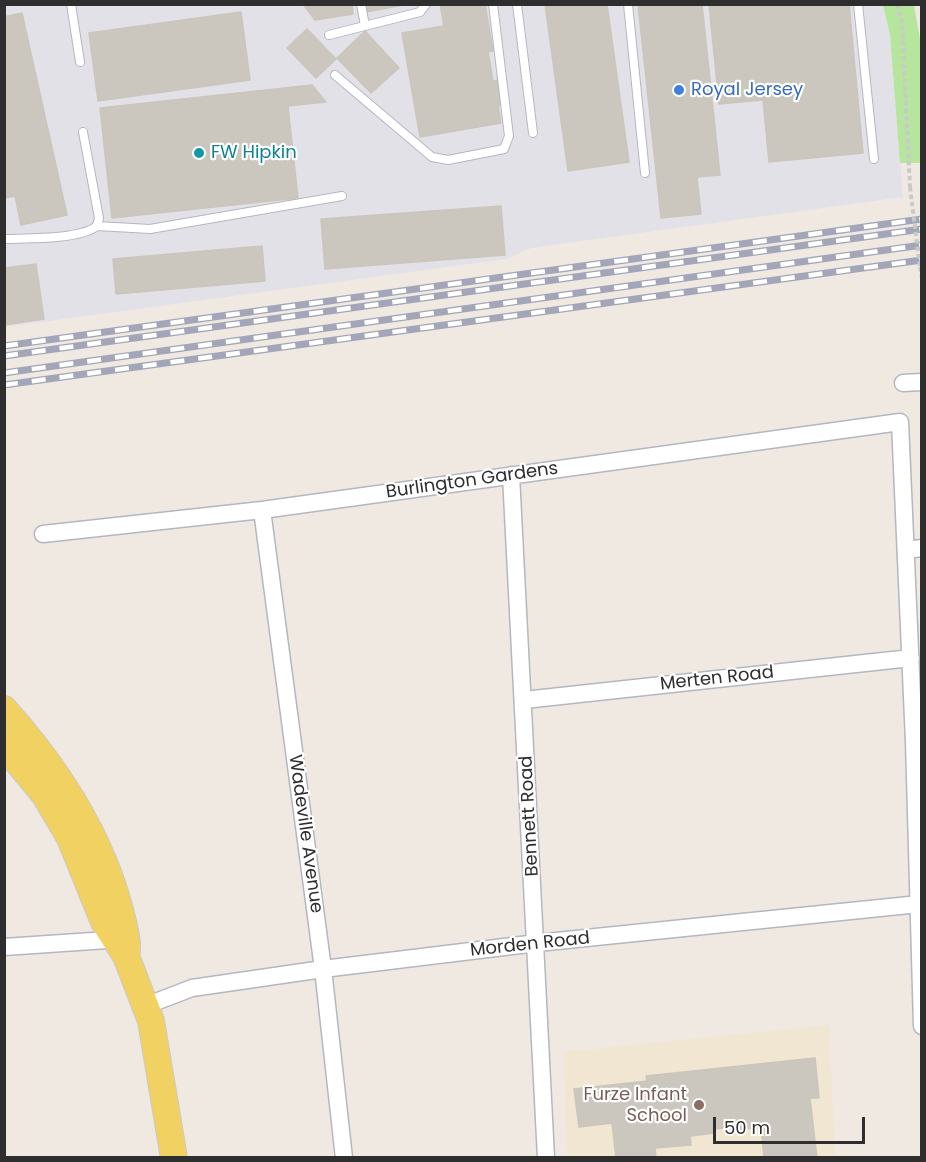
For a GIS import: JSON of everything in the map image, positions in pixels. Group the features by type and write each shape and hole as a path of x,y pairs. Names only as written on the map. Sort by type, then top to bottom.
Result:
{"main road":[{"path":"4,709 39,749 79,810 115,892 118,940"},
{"path":"4,746 44,794 70,838 118,940 151,1021 174,1158"}],"street":[{"path":"903,383 921,381"},
{"name":"Burlington Gardens","path":"43,534 262,510 900,422 914,549"},
{"name":"Bennett Road","path":"511,475 537,943 546,1158"},
{"name":"Wadeville Avenue","path":"262,510 323,969 344,1158"},
{"path":"914,549 911,658 918,742 921,1026"},
{"name":"Merten Road","path":"524,700 911,658"},
{"name":"Morden Road","path":"144,1006 192,988 323,969 537,943 919,904"},
{"path":"4,947 118,940"},
{"path":"77,941 118,940"}],"lane":[{"path":"71,4 80,62"},
{"path":"361,4 365,26"},
{"path":"329,35 420,12 426,4"},
{"path":"335,75 432,158 448,160 504,149 510,136 493,4"},
{"path":"517,4 533,134"},
{"path":"628,4 645,173"},
{"path":"858,4 874,159"},
{"path":"83,132 99,218 98,226"},
{"path":"4,239 60,236 92,230 98,226 150,229 342,196"}],"path":[{"path":"898,4 902,24 907,163 921,278"}],"shaded area":[{"path":"4,5 883,5 890,35 903,197 531,248 506,259 5,327"},
{"name":"Furze Infant School","path":"829,1025 835,1157 567,1157 564,1052"}],"green space":[{"path":"883,5 914,5 921,45 921,163 900,163 890,35"}],"building":[{"path":"303,4 352,4 353,14 315,20"},
{"path":"365,4 409,4 366,12"},
{"path":"440,4 485,4 493,51 488,52 493,81 499,80 503,104 498,105 501,123 420,137 402,33 444,26"},
{"path":"545,4 607,4 629,162 568,171"},
{"name":"Royal Jersey","path":"638,4 702,4 720,175 697,177 701,214 661,218"},
{"path":"709,4 849,4 863,153 769,162 763,100 719,104"},
{"path":"241,12 250,80 98,101 89,33"},
{"path":"22,13 67,215 21,225 15,196 4,198 4,17"},
{"path":"307,29 336,59 316,78 287,48"},
{"path":"365,31 399,68 371,93 337,58"},
{"name":"FW Hipkin","path":"312,85 326,102 288,106 298,198 112,218 100,108"},
{"path":"501,206 505,255 325,269 321,219"},
{"path":"262,246 265,281 116,294 113,259"},
{"path":"36,264 44,319 4,325 4,268"},
{"path":"815,1058 819,1098 810,1098 817,1158 764,1158 761,1127 735,1130 735,1127 715,1129 715,1133 690,1136 691,1145 655,1148 656,1158 616,1158 612,1123 579,1127 574,1089 647,1081 646,1076"}],"railway":[{"path":"4,346 922,219"},
{"path":"4,356 922,229"},
{"path":"4,373 922,245"},
{"path":"4,385 922,260"}],"place":[{"name":"Royal Jersey","path":"679,90"},
{"name":"FW Hipkin","path":"199,153"},
{"name":"Furze Infant School","path":"699,1105"}]}
